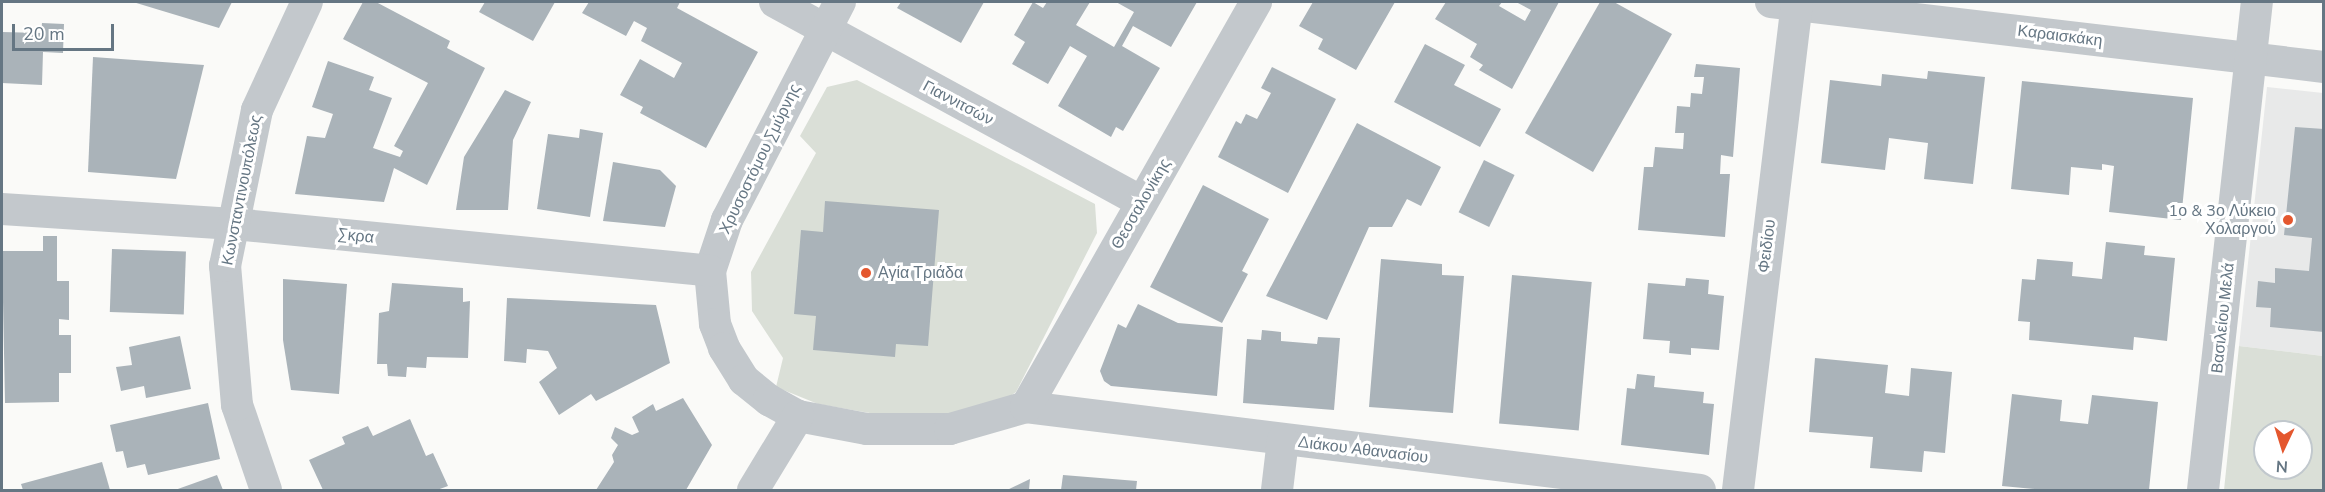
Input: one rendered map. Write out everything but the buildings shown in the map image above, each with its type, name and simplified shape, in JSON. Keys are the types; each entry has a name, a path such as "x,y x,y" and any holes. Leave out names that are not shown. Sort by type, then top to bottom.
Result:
{"street":[{"name":"Κωνσταντινουπόλεως","path":"266,490 237,405 225,266 257,110 307,2"},
{"name":"Γιαννιτσών","path":"775,2 1142,202"},
{"name":"Χρυσοστόμου Σμύρνης","path":"840,2 823,30 726,220 710,271 715,324 724,348 744,380 769,400 798,416 867,429 913,431 950,429 1026,407"},
{"name":"Θεσσαλονίκης","path":"1026,407 1256,2"},
{"name":"Βασιλείου Μελά","path":"2204,490 2257,2"},
{"name":"Καραισκάκη","path":"1788,3 2324,67"},
{"name":"Φειδίου","path":"1738,490 1788,3"},
{"name":"Σκρα","path":"2,209 234,224 710,271"},
{"name":"Διάκου Αθανασίου","path":"1026,407 1700,490"},
{"path":"753,490 798,416"},
{"path":"1277,490 1283,440"}],"shaded area":[{"path":"857,80 1095,204 1097,233 1016,392 998,405 947,415 887,416 818,404 776,387 783,358 752,311 751,272 816,153 800,136 827,87"},
{"name":"1ο & 3ο Λύκειο Χολαργού","path":"2267,87 2323,93 2323,356 2239,346"},
{"path":"2239,346 2323,356 2323,490 2224,490"}],"place":[{"name":"1ο & 3ο Λύκειο Χολαργού","path":"2288,220"},
{"name":"Αγία Τριάδα","path":"866,273"}]}
